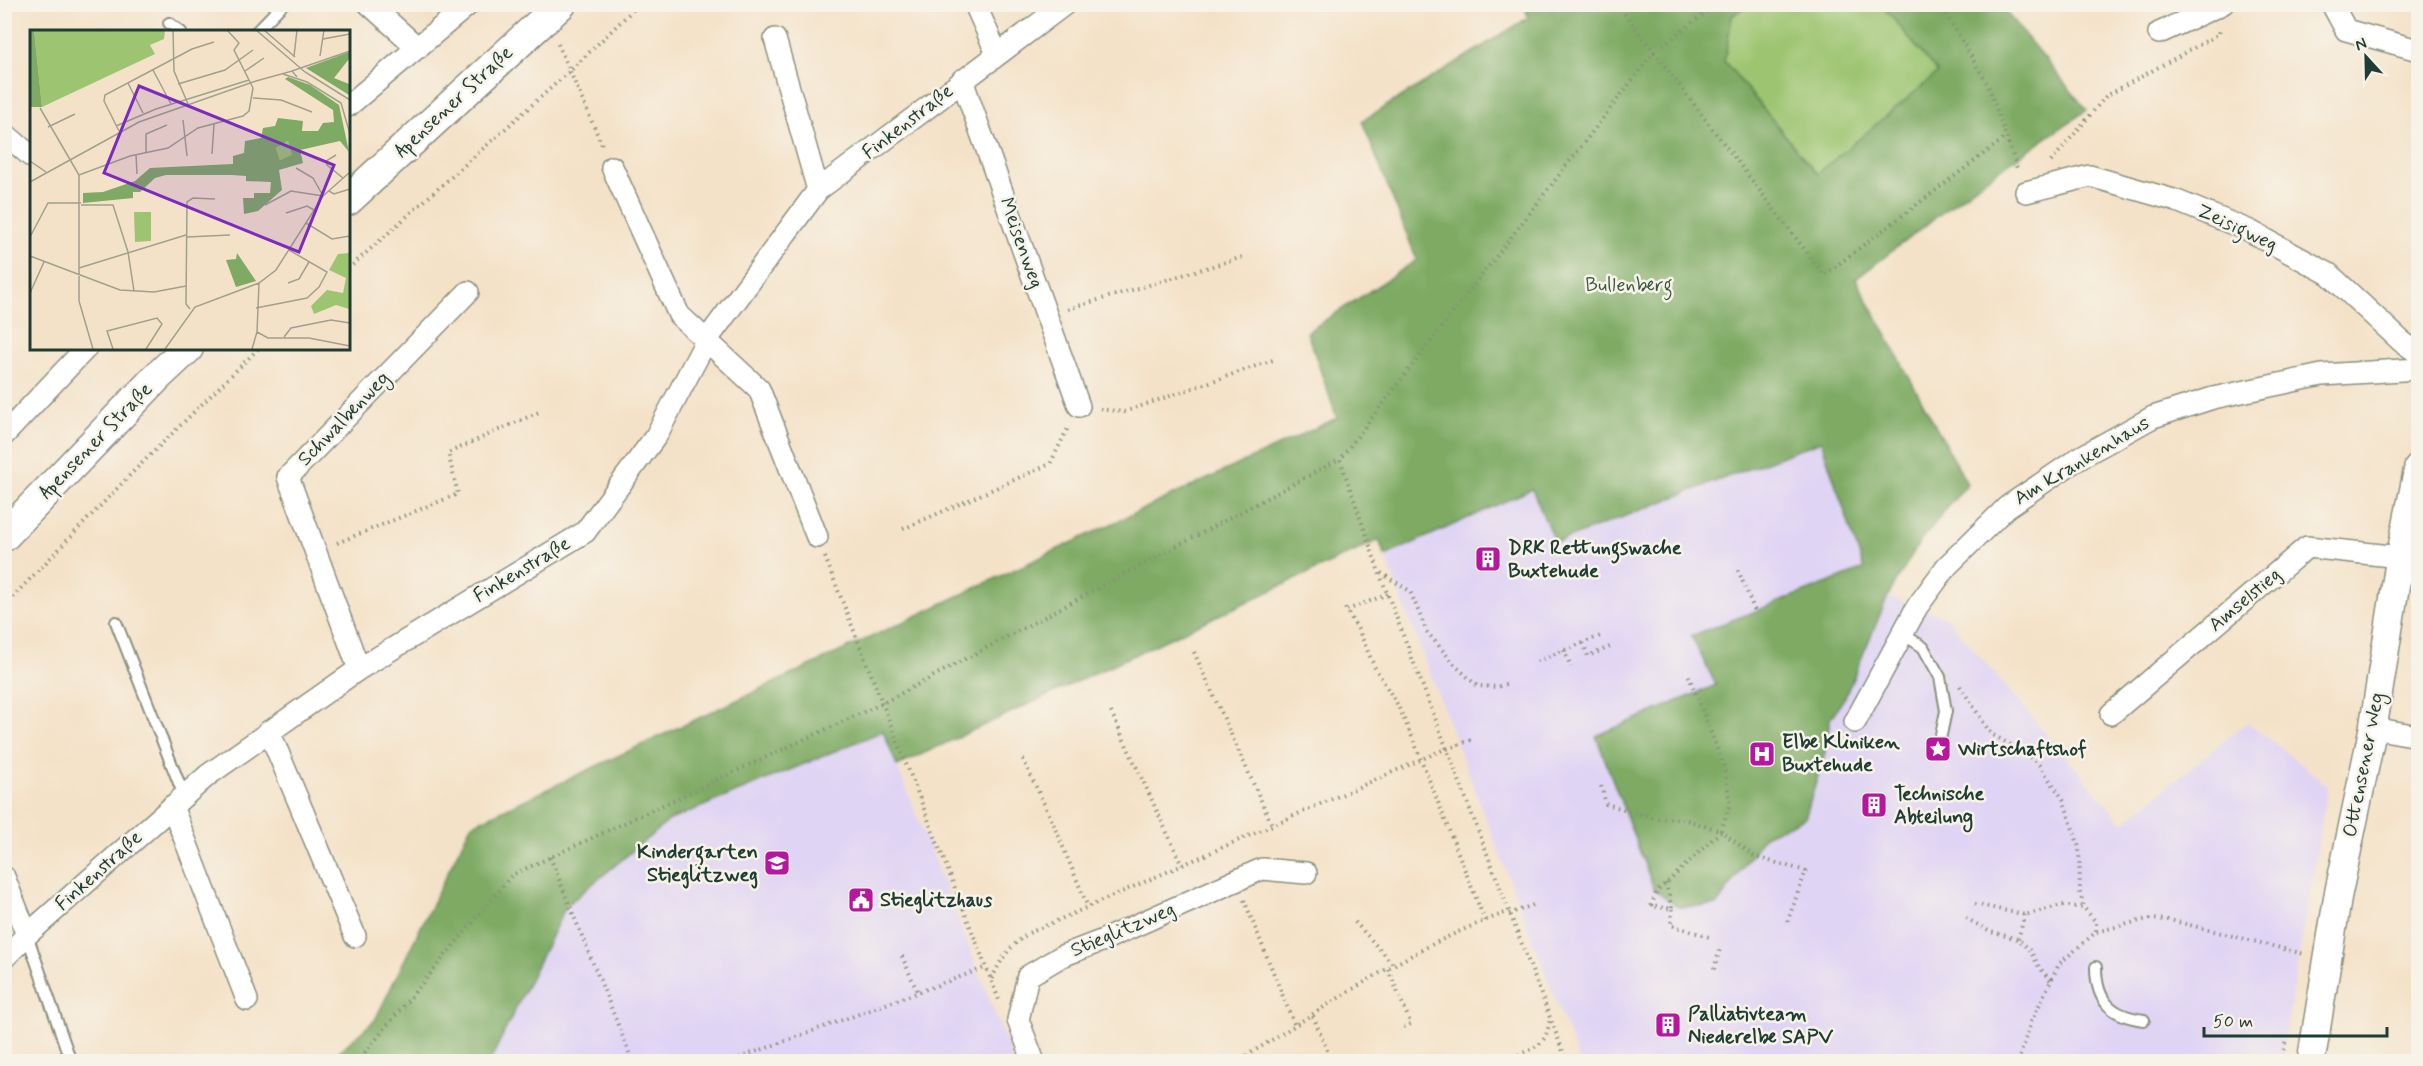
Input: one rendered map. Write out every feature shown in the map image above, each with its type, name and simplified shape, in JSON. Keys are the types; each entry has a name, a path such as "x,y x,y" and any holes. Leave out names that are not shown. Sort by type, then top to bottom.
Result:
{"main road":[{"name":"Apensener Straße","path":"350,198 553,12"},
{"name":"Apensener Straße","path":"4,537 157,377 186,350"}],"street":[{"path":"369,4 418,48"},
{"path":"350,104 469,4"},
{"path":"975,4 997,54"},
{"name":"Finkenstraße","path":"4,958 208,775 359,669 585,532 656,436 706,341 818,190 921,115 962,80 1065,4"},
{"path":"2332,4 2346,30 2418,50"},
{"path":"2159,33 2222,14"},
{"path":"775,39 818,190"},
{"name":"Meisenweg","path":"962,80 1079,406"},
{"path":"4,133 30,155"},
{"path":"612,167 679,315 759,389 817,537"},
{"name":"Zeisigweg","path":"2026,192 2090,176 2177,201 2239,226 2329,274 2401,341 2418,353"},
{"name":"Schwalbenweg","path":"359,669 288,477 468,292"},
{"path":"4,435 84,350"},
{"name":"Am Krankenhaus","path":"1855,722 1917,607 1947,566 2007,507 2079,458 2153,417 2213,398 2322,375 2418,369"},
{"name":"Ottensener Weg","path":"2311,1062 2338,895 2373,728 2400,557 2418,468"},
{"name":"Amselstieg","path":"2111,714 2307,547 2400,557"},
{"path":"2373,728 2418,736"},
{"path":"269,731 355,936"},
{"path":"178,801 248,1000"},
{"name":"Stieglitzweg","path":"1018,1020 1028,975 1062,956 1101,941 1262,869 1306,873"},
{"path":"4,877 27,935"},
{"path":"1018,1020 1034,1062"}],"lane":[{"path":"258,30 283,4"},
{"path":"169,23 178,30"},
{"path":"116,622 178,801"},
{"path":"1903,634 1923,647 1940,677 1946,711 1938,749"},
{"path":"27,935 70,1062"},
{"path":"2096,967 2098,990 2106,1004 2118,1013 2144,1020"}],"path":[{"path":"350,267 570,71 639,4"},
{"path":"1617,4 1824,275 2006,137"},
{"path":"357,1062 513,875 883,703 1340,459 1654,52 1717,4"},
{"path":"1940,4 1988,86 2026,192"},
{"path":"553,12 570,71 612,167"},
{"path":"2026,192 2106,96 2219,34 2222,14"},
{"path":"1047,316 1243,257"},
{"path":"4,606 132,472 258,350"},
{"path":"903,529 1050,464 1079,406 1124,412 1276,358"},
{"path":"316,551 458,494 448,453 539,412"},
{"path":"1340,459 1379,572 1538,994 1567,1062"},
{"path":"817,537 1000,1001 1018,1020"},
{"path":"1738,570 1756,614"},
{"path":"1379,572 1410,591 1427,632 1456,666 1477,686 1497,687 1509,682"},
{"path":"1388,594 1346,609 1359,631 1374,666 1397,704 1485,921"},
{"path":"1537,661 1603,635"},
{"path":"1583,643 1588,656 1610,647"},
{"path":"1564,651 1571,667"},
{"path":"1194,652 1272,825"},
{"path":"1672,909 1651,906 1657,891 1721,831 1730,803 1724,766 1688,674"},
{"path":"1954,677 1991,734 2022,751 2039,765 2063,799 2079,847 2080,892 2084,908 2096,922 2096,932"},
{"path":"1112,712 1182,865"},
{"path":"991,979 999,961 1012,944 1029,933 1421,759 1474,739"},
{"path":"1846,745 1870,748 1871,742"},
{"path":"1023,759 1088,907"},
{"path":"1600,786 1606,804 1654,818 1684,819 1721,831 1755,857 1806,872 1786,925"},
{"path":"550,857 633,1062"},
{"path":"1236,880 1295,1026"},
{"path":"1666,883 1672,909 1671,925 1709,937"},
{"path":"1236,1062 1394,965 1440,940 1485,921 1536,904"},
{"path":"1975,904 2025,915 2062,905 2084,908"},
{"path":"2018,939 2025,915"},
{"path":"1966,918 1990,933 2018,939 2030,950 2039,967 2051,981"},
{"path":"2018,1062 2031,1022 2059,964 2096,932 2147,919 2170,920 2305,954"},
{"path":"1355,922 1394,965"},
{"path":"1714,969 1720,949"},
{"path":"902,956 918,993"},
{"path":"728,1062 987,967"},
{"path":"1388,969 1411,1024 1404,1027"},
{"path":"1313,1016 1332,1062"},
{"path":"1503,1061 1537,1046 1547,1036 1550,1019"}],"shaded area":[{"name":"Elbe Kliniken Buxtehude","path":"1822,441 1888,596 1947,618 2123,823 2247,722 2328,785 2281,1061 1579,1061 1385,556 1532,489 1556,542"},
{"name":"Kindergarten Stieglitzweg","path":"883,730 1011,1054 1017,1061 490,1062 566,906 670,820"}],"green space":[{"name":"Bullenberg","path":"1525,5 1747,5 1732,16 1724,61 1817,174 1938,73 1882,5 2000,5 2087,110 1980,183 1856,279 1967,484 1920,541 1888,596 1845,697 1830,719 1825,753 1805,818 1764,836 1717,905 1678,907 1654,889 1596,736 1716,685 1691,636 1864,569 1821,441 1555,543 1532,489 1385,556 1379,540 897,766 883,731 670,820 566,906 490,1061 328,1061 375,1020 471,825 1337,418 1307,332 1417,260 1362,121 1528,18"},
{"path":"1747,5 1882,5 1938,73 1817,174 1724,61 1732,16"}],"place":[{"name":"DRK Rettungswache Buxtehude","path":"1488,559"},
{"name":"Wirtschaftshof","path":"1938,749"},
{"name":"Elbe Kliniken Buxtehude","path":"1762,754"},
{"name":"Technische Abteilung","path":"1874,805"},
{"name":"Kindergarten Stieglitzweg","path":"777,863"},
{"name":"Stieglitzhaus","path":"861,900"},
{"name":"Palliativteam Niederelbe SAPV","path":"1668,1025"}]}
